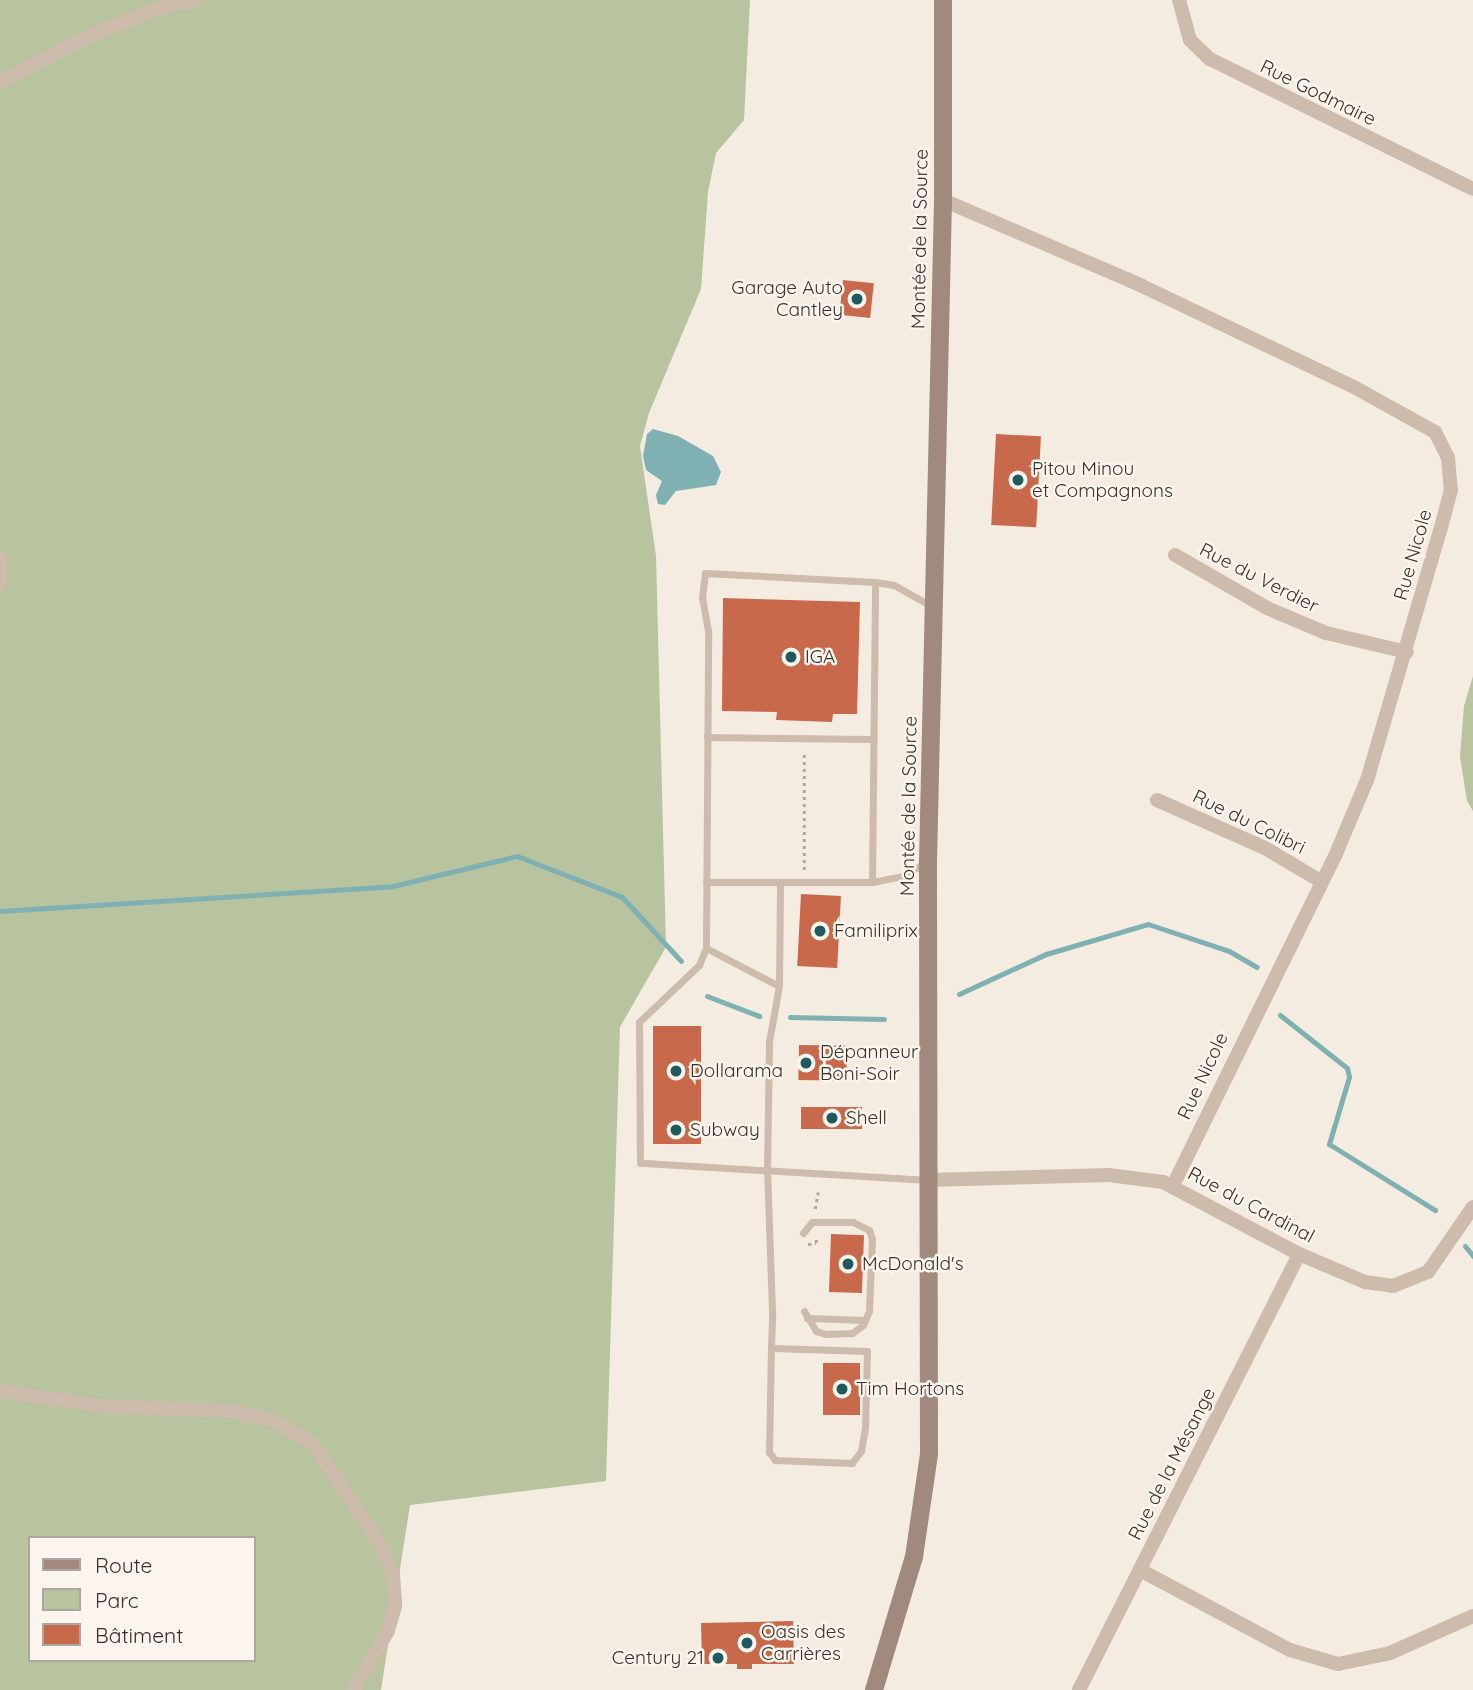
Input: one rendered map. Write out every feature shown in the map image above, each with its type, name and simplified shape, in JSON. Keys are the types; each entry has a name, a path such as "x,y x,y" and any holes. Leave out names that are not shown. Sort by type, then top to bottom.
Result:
{"main road":[{"name":"Montée de la Source","path":"874,1690 911,1570 928,1467 928,862 943,200 943,0"}],"street":[{"path":"0,82 83,39 155,9 196,0"},
{"name":"Rue Godmaire","path":"1179,0 1190,40 1210,59 1473,189"},
{"name":"Rue Nicole","path":"943,200 1140,285 1354,387 1435,432 1448,458 1451,490 1407,652 1367,780 1322,882 1173,1185"},
{"name":"Rue du Verdier","path":"1175,555 1216,581 1316,629 1407,652"},
{"path":"0,559 0,584"},
{"name":"Rue du Colibri","path":"1157,800 1265,848 1322,882"},
{"name":"Rue du Cardinal","path":"929,1180 1136,1176 1173,1185 1299,1254 1365,1282 1393,1286 1428,1272 1473,1207"},
{"name":"Rue de la Mésange","path":"1079,1690 1299,1254"},
{"path":"0,1391 99,1406 232,1412 274,1421 312,1443 382,1547 393,1574 395,1605 388,1631 353,1690"},
{"path":"1140,1570 1290,1650 1338,1664 1390,1653 1473,1616"}],"lane":[{"path":"929,1180 640,1163 639,1022 699,965 706,948 708,631 702,598 705,573 875,582 894,585 933,607"},
{"path":"872,881 875,582"},
{"path":"707,737 873,739"},
{"path":"706,882 804,884 872,881 903,876 928,862"},
{"path":"771,1348 867,1351 861,1451 852,1463 775,1460 769,1452 771,1348 766,1171 769,1042 779,986 780,883"},
{"path":"706,948 779,986"},
{"path":"803,1233 812,1222 853,1222 869,1230 866,1320 852,1334 837,1335 816,1331 805,1314 866,1320"}],"path":[{"path":"804,751 804,884"},
{"path":"704,1127 730,1128"},
{"path":"815,1200 818,1192"}],"green space":[{"path":"0,0 750,0 744,120 716,153 708,192 701,289 649,413 640,446 656,556 666,947 620,1027 606,1481 410,1505 381,1690 0,1690"},
{"path":"1473,676 1473,811 1467,801 1460,757 1464,706"}],"water":[{"path":"653,429 678,436 713,456 721,472 716,485 676,491 665,505 658,504 656,495 662,481 646,470 643,456 647,434"}],"building":[{"name":"Garage Auto Cantley","path":"843,280 874,283 870,318 839,315"},
{"name":"Pitou Minou et Compagnons","path":"996,434 1041,436 1036,527 991,525"},
{"name":"IGA","path":"723,598 860,602 857,714 833,714 832,722 776,720 777,712 722,711"},
{"name":"Familiprix","path":"801,894 841,896 837,968 797,966"},
{"name":"Dollarama","path":"653,1026 701,1026 701,1144 653,1144"},
{"path":"799,1045 847,1046 846,1081 798,1080"},
{"name":"Shell","path":"801,1107 862,1107 862,1129 801,1129"},
{"name":"McDonald's","path":"831,1234 864,1235 862,1293 829,1292"},
{"name":"Tim Hortons","path":"823,1363 860,1363 860,1415 823,1415"},
{"name":"Oasis des Carrières","path":"793,1621 794,1664 752,1664 752,1669 737,1669 737,1664 702,1664 701,1623"}],"waterway":[{"path":"0,911 393,886 517,856 622,897 681,961"},
{"path":"959,994 1046,954 1148,924 1229,951 1257,967"},
{"path":"707,996 759,1016"},
{"path":"1280,1015 1347,1068 1349,1077 1329,1144 1435,1210"},
{"path":"790,1017 884,1019"},
{"path":"1465,1246 1473,1256"}],"place":[{"name":"Garage Auto Cantley","path":"857,299"},
{"name":"Pitou Minou et Compagnons","path":"1018,480"},
{"name":"IGA","path":"791,657"},
{"name":"Familiprix","path":"820,931"},
{"name":"Dépanneur Boni-Soir","path":"806,1063"},
{"name":"Dollarama","path":"676,1071"},
{"name":"Shell","path":"832,1118"},
{"name":"Subway","path":"676,1130"},
{"name":"McDonald's","path":"848,1264"},
{"name":"Tim Hortons","path":"842,1389"},
{"name":"Oasis des Carrières","path":"747,1643"},
{"name":"Century 21","path":"718,1658"}]}
